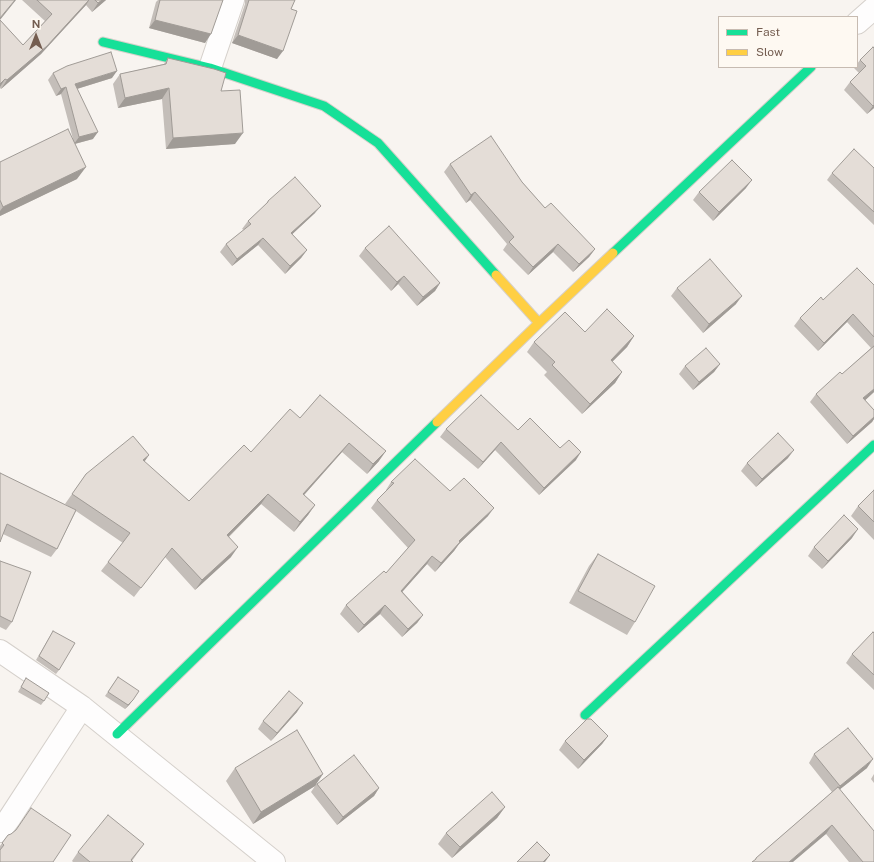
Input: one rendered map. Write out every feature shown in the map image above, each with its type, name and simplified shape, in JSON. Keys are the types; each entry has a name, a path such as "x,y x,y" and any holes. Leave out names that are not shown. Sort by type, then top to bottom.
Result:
{"street":[{"path":"210,68 233,0"},
{"path":"858,23 874,8"},
{"path":"103,42 210,68 324,106 378,143 539,323"},
{"path":"117,734 539,323 810,68"},
{"path":"585,715 874,445"},
{"path":"0,651 82,707 274,862"},
{"path":"0,831 82,707"}],"building":[{"path":"0,0 15,0 0,18"},
{"path":"37,0 89,0 47,46 7,80 5,79 0,84 0,20 23,45 52,14"},
{"path":"95,0 102,0 98,3"},
{"path":"160,0 223,0 211,34 155,20"},
{"path":"249,0 295,0 291,9 297,11 283,51 238,35"},
{"path":"873,47 873,106 850,82 866,66 860,60"},
{"path":"111,52 117,71 75,84 98,132 79,137 66,87 61,89 53,73 67,66"},
{"path":"168,58 226,73 221,91 240,90 243,133 173,138 169,88 125,98 120,74 166,64"},
{"path":"68,129 86,167 3,207 0,200 0,162"},
{"path":"491,136 522,182 545,208 551,203 595,249 579,264 558,244 533,267 509,242 514,237 475,192 471,195 450,164"},
{"path":"854,149 874,168 874,212 832,173"},
{"path":"732,160 752,180 719,212 699,192"},
{"path":"295,177 321,206 291,233 307,250 290,266 263,238 237,259 226,244 251,224 248,221"},
{"path":"389,226 440,283 423,297 404,276 397,282 365,248"},
{"path":"710,259 742,296 709,324 677,288"},
{"path":"857,268 874,285 874,337 853,314 824,343 800,318 821,297 823,300"},
{"path":"607,309 634,336 611,360 622,372 590,404 552,365 555,362 534,342 565,312 585,332"},
{"path":"874,346 874,389 863,398 874,410 874,417 853,436 816,394 840,372 842,374"},
{"path":"706,348 720,364 699,382 685,366"},
{"path":"320,395 386,451 373,464 349,443 303,494 315,505 300,522 268,494 227,535 238,547 202,580 172,548 141,588 108,562 130,533 72,494 86,474 133,436 149,455 143,460 189,501 244,445 251,452 290,409 300,418"},
{"path":"481,395 518,430 530,418 560,448 569,440 581,452 544,488 501,442 483,462 446,429"},
{"path":"778,433 794,450 762,479 747,463"},
{"path":"415,459 450,491 464,478 494,508 459,541 460,542 441,563 432,556 401,591 423,615 408,629 385,605 364,625 346,605 384,571 386,573 415,540 377,500 394,483 391,482"},
{"path":"0,473 76,510 57,549 7,524 0,542"},
{"path":"874,490 874,522 858,506"},
{"path":"844,515 858,529 828,561 814,547"},
{"path":"598,554 655,586 635,622 578,591"},
{"path":"0,561 31,572 12,622 0,616"},
{"path":"53,631 75,643 59,670 39,656"},
{"path":"873,632 874,633 874,675 852,654"},
{"path":"118,677 139,691 128,705 108,692"},
{"path":"26,678 49,693 44,701 21,687"},
{"path":"289,691 303,703 277,733 263,721"},
{"path":"587,719 591,719 608,736 584,760 565,741"},
{"path":"848,728 873,759 840,786 814,754"},
{"path":"297,730 323,774 261,812 235,768"},
{"path":"354,755 379,788 343,817 317,784"},
{"path":"838,787 874,831 874,862 863,862 832,825 789,862 752,862 756,858"},
{"path":"492,792 505,807 460,847 446,833"},
{"path":"31,808 71,835 53,862 0,862 0,850 4,845 2,843 8,835 16,830"},
{"path":"108,815 144,844 131,860 133,862 90,862 78,852"},
{"path":"537,842 550,855 543,862 517,862"}],"traffic: fast":[{"path":"103,42 210,68 324,106 378,143 496,275"},
{"path":"613,253 810,68"},
{"path":"117,734 437,422"},
{"path":"585,715 874,445"}],"traffic: slow":[{"path":"437,422 613,253"},
{"path":"496,275 539,323"}]}
